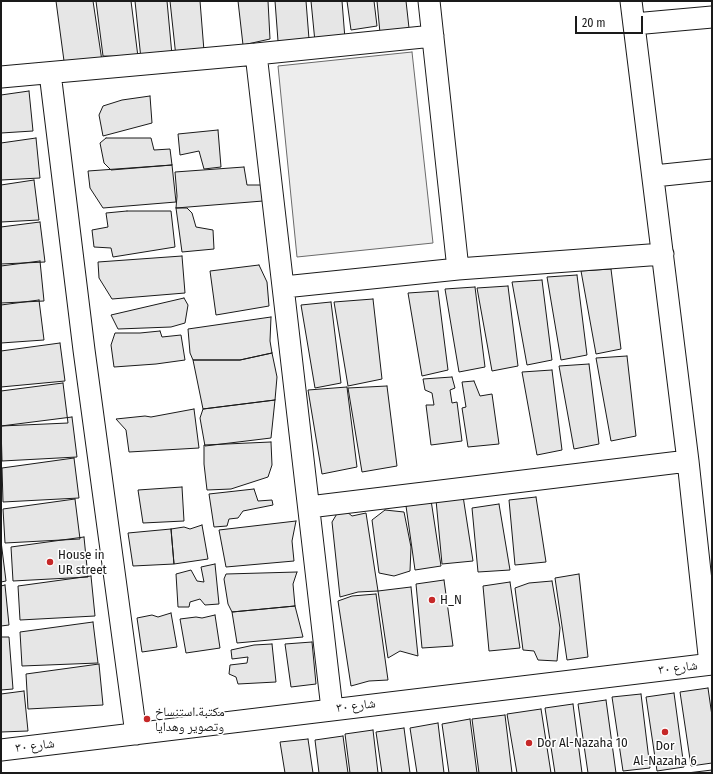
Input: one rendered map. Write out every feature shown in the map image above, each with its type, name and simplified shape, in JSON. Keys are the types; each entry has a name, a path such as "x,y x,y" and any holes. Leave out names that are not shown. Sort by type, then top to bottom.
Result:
{"street":[{"path":"429,1 458,269"},
{"path":"632,1 711,664"},
{"path":"634,24 712,17"},
{"path":"1,77 433,36"},
{"path":"256,54 332,709"},
{"path":"50,73 84,350 136,734"},
{"path":"654,176 712,170"},
{"path":"284,287 458,269 663,254"},
{"path":"309,506 688,461"},
{"name":"شارع ٣٠","path":"1,750 711,664"}],"shaded area":[{"path":"412,52 433,243 297,257 278,66"}],"building":[{"path":"56,1 93,1 102,61 64,61"},
{"path":"96,1 131,1 138,57 103,56"},
{"path":"135,1 167,1 172,55 141,59"},
{"path":"170,1 200,1 204,51 176,57"},
{"path":"238,1 268,1 270,39 243,45"},
{"path":"275,1 306,1 309,39 278,41"},
{"path":"311,1 342,1 345,39 315,42"},
{"path":"347,1 374,1 377,26 351,30"},
{"path":"377,1 406,1 409,28 380,33"},
{"path":"29,91 33,131 1,133 1,95"},
{"path":"150,96 152,123 103,136 99,115 103,106 122,100"},
{"path":"218,130 221,167 204,169 199,151 180,155 178,134"},
{"path":"36,138 40,178 1,180 1,143"},
{"path":"106,138 151,138 154,150 170,149 172,165 111,170 104,163 100,143"},
{"path":"172,165 176,202 103,208 90,188 88,171"},
{"path":"244,167 247,185 261,185 263,201 176,208 177,196 175,172"},
{"path":"34,180 39,220 1,222 1,185"},
{"path":"176,208 187,208 192,213 196,227 213,230 214,249 182,252"},
{"path":"127,211 171,211 175,247 113,257 111,248 94,247 92,230 108,227 106,213"},
{"path":"40,222 45,262 1,264 1,227"},
{"path":"182,256 185,293 112,299 99,278 98,262"},
{"path":"40,261 44,301 1,303 1,266"},
{"path":"259,265 267,282 269,306 216,315 210,271"},
{"path":"611,269 621,349 596,354 581,271"},
{"path":"577,275 587,355 561,360 547,277"},
{"path":"542,280 552,360 527,365 512,282"},
{"path":"508,286 518,366 492,371 477,288"},
{"path":"475,287 485,367 459,372 445,289"},
{"path":"438,291 448,370 422,376 408,293"},
{"path":"184,298 188,305 185,323 171,327 118,329 111,315"},
{"path":"373,299 382,379 348,386 334,302"},
{"path":"39,300 44,340 1,343 1,305"},
{"path":"331,302 341,383 315,388 301,305"},
{"path":"271,317 270,341 272,353 240,360 193,360 190,353 188,329"},
{"path":"160,331 162,337 181,335 185,360 114,367 111,345 115,333"},
{"path":"60,343 65,381 1,387 1,351"},
{"path":"272,353 277,377 275,400 203,409 193,360 240,360"},
{"path":"627,356 636,436 611,441 596,358"},
{"path":"589,364 599,444 574,449 559,366"},
{"path":"552,370 562,450 537,455 522,372"},
{"path":"452,377 455,388 450,390 452,403 457,402 462,441 431,445 426,405 434,405 432,393 425,390 423,379"},
{"path":"474,381 480,396 492,394 499,444 468,447 462,408 466,407 462,382"},
{"path":"63,383 68,423 1,426 1,391"},
{"path":"387,386 397,466 362,472 348,388"},
{"path":"347,387 357,467 322,474 308,390"},
{"path":"275,400 271,438 205,446 200,418 203,409"},
{"path":"194,409 199,448 129,452 126,430 116,419 145,416 151,417"},
{"path":"72,417 77,457 2,461 1,426"},
{"path":"271,442 272,465 268,477 231,489 207,490 204,464 204,445"},
{"path":"74,458 79,498 3,502 2,468"},
{"path":"182,487 184,521 143,523 138,490"},
{"path":"254,489 258,501 272,500 273,505 243,511 238,518 229,519 227,526 214,527 209,494"},
{"name":"H_N","path":"463,496 473,561 442,564 436,500"},
{"path":"536,497 546,562 515,565 509,500"},
{"name":"House in UR street","path":"75,499 80,539 5,543 3,509"},
{"name":"H_N","path":"431,500 441,566 415,570 406,506"},
{"name":"H_N","path":"499,504 510,570 478,572 472,508"},
{"path":"341,507 352,516 366,513 378,591 358,592 340,597 332,522"},
{"path":"385,510 404,512 411,547 410,571 394,576 379,573 372,520"},
{"path":"296,521 292,541 294,561 226,567 219,530"},
{"path":"202,525 208,559 174,564 171,529 184,527 190,529"},
{"path":"171,529 174,564 133,566 128,533"},
{"name":"House in UR street","path":"84,537 88,577 13,581 11,547"},
{"path":"1,541 6,581 1,582"},
{"path":"215,564 219,604 205,605 200,599 190,602 189,607 178,607 176,574 191,570 197,581 204,582 201,567"},
{"path":"297,572 293,584 295,606 232,612 228,604 224,579 226,574"},
{"path":"579,574 588,657 567,660 555,578"},
{"name":"House in UR street","path":"91,576 95,616 20,620 18,586"},
{"name":"H_N","path":"444,580 453,646 422,648 416,584"},
{"path":"552,581 560,628 557,661 538,660 534,651 523,650 515,588 529,583"},
{"name":"H_N","path":"510,582 520,648 489,651 483,586"},
{"path":"5,585 9,625 1,626 1,586"},
{"path":"411,587 418,656 400,651 388,658 378,591"},
{"path":"376,594 388,680 369,681 351,686 338,601 352,596"},
{"path":"295,606 303,637 237,643 232,612"},
{"path":"171,613 177,647 142,652 137,618 152,615 158,617"},
{"path":"215,615 220,648 186,653 180,619 196,617 202,618"},
{"path":"93,622 98,663 22,666 20,632"},
{"path":"1,637 9,637 13,689 1,690"},
{"path":"312,642 316,684 291,687 285,644"},
{"path":"272,644 276,682 238,684 236,677 229,674 230,665 247,663 248,657 232,659 231,650 254,645"},
{"path":"99,664 103,705 28,709 26,674"},
{"path":"708,688 712,716 712,763 691,766 680,692"},
{"path":"24,691 28,731 1,732 1,694"},
{"name":"Dor Al-Nazaha 6","path":"674,693 684,767 657,771 646,697"},
{"path":"641,694 650,768 623,771 612,697"},
{"path":"606,700 616,773 588,773 578,704"},
{"path":"573,704 582,773 555,773 545,708"},
{"name":"Dor Al-Nazaha 10","path":"541,709 551,773 517,773 507,714"},
{"path":"505,715 512,773 479,773 472,719"},
{"path":"470,719 477,773 449,773 442,724"},
{"path":"438,723 444,773 417,773 410,728"},
{"path":"404,728 410,773 382,773 376,732"},
{"path":"373,730 378,773 350,773 345,734"},
{"path":"343,736 348,773 319,773 315,740"},
{"path":"308,739 313,773 285,773 280,742"},
{"path":"712,770 712,773 687,773"}],"place":[{"name":"House in UR street","path":"50,562"},
{"name":"H_N","path":"432,600"},
{"name":"مكتبة استنساخ وتصوير وهدايا","path":"147,719"},
{"name":"Dor Al-Nazaha 6","path":"665,732"},
{"name":"Dor Al-Nazaha 10","path":"529,743"}]}
